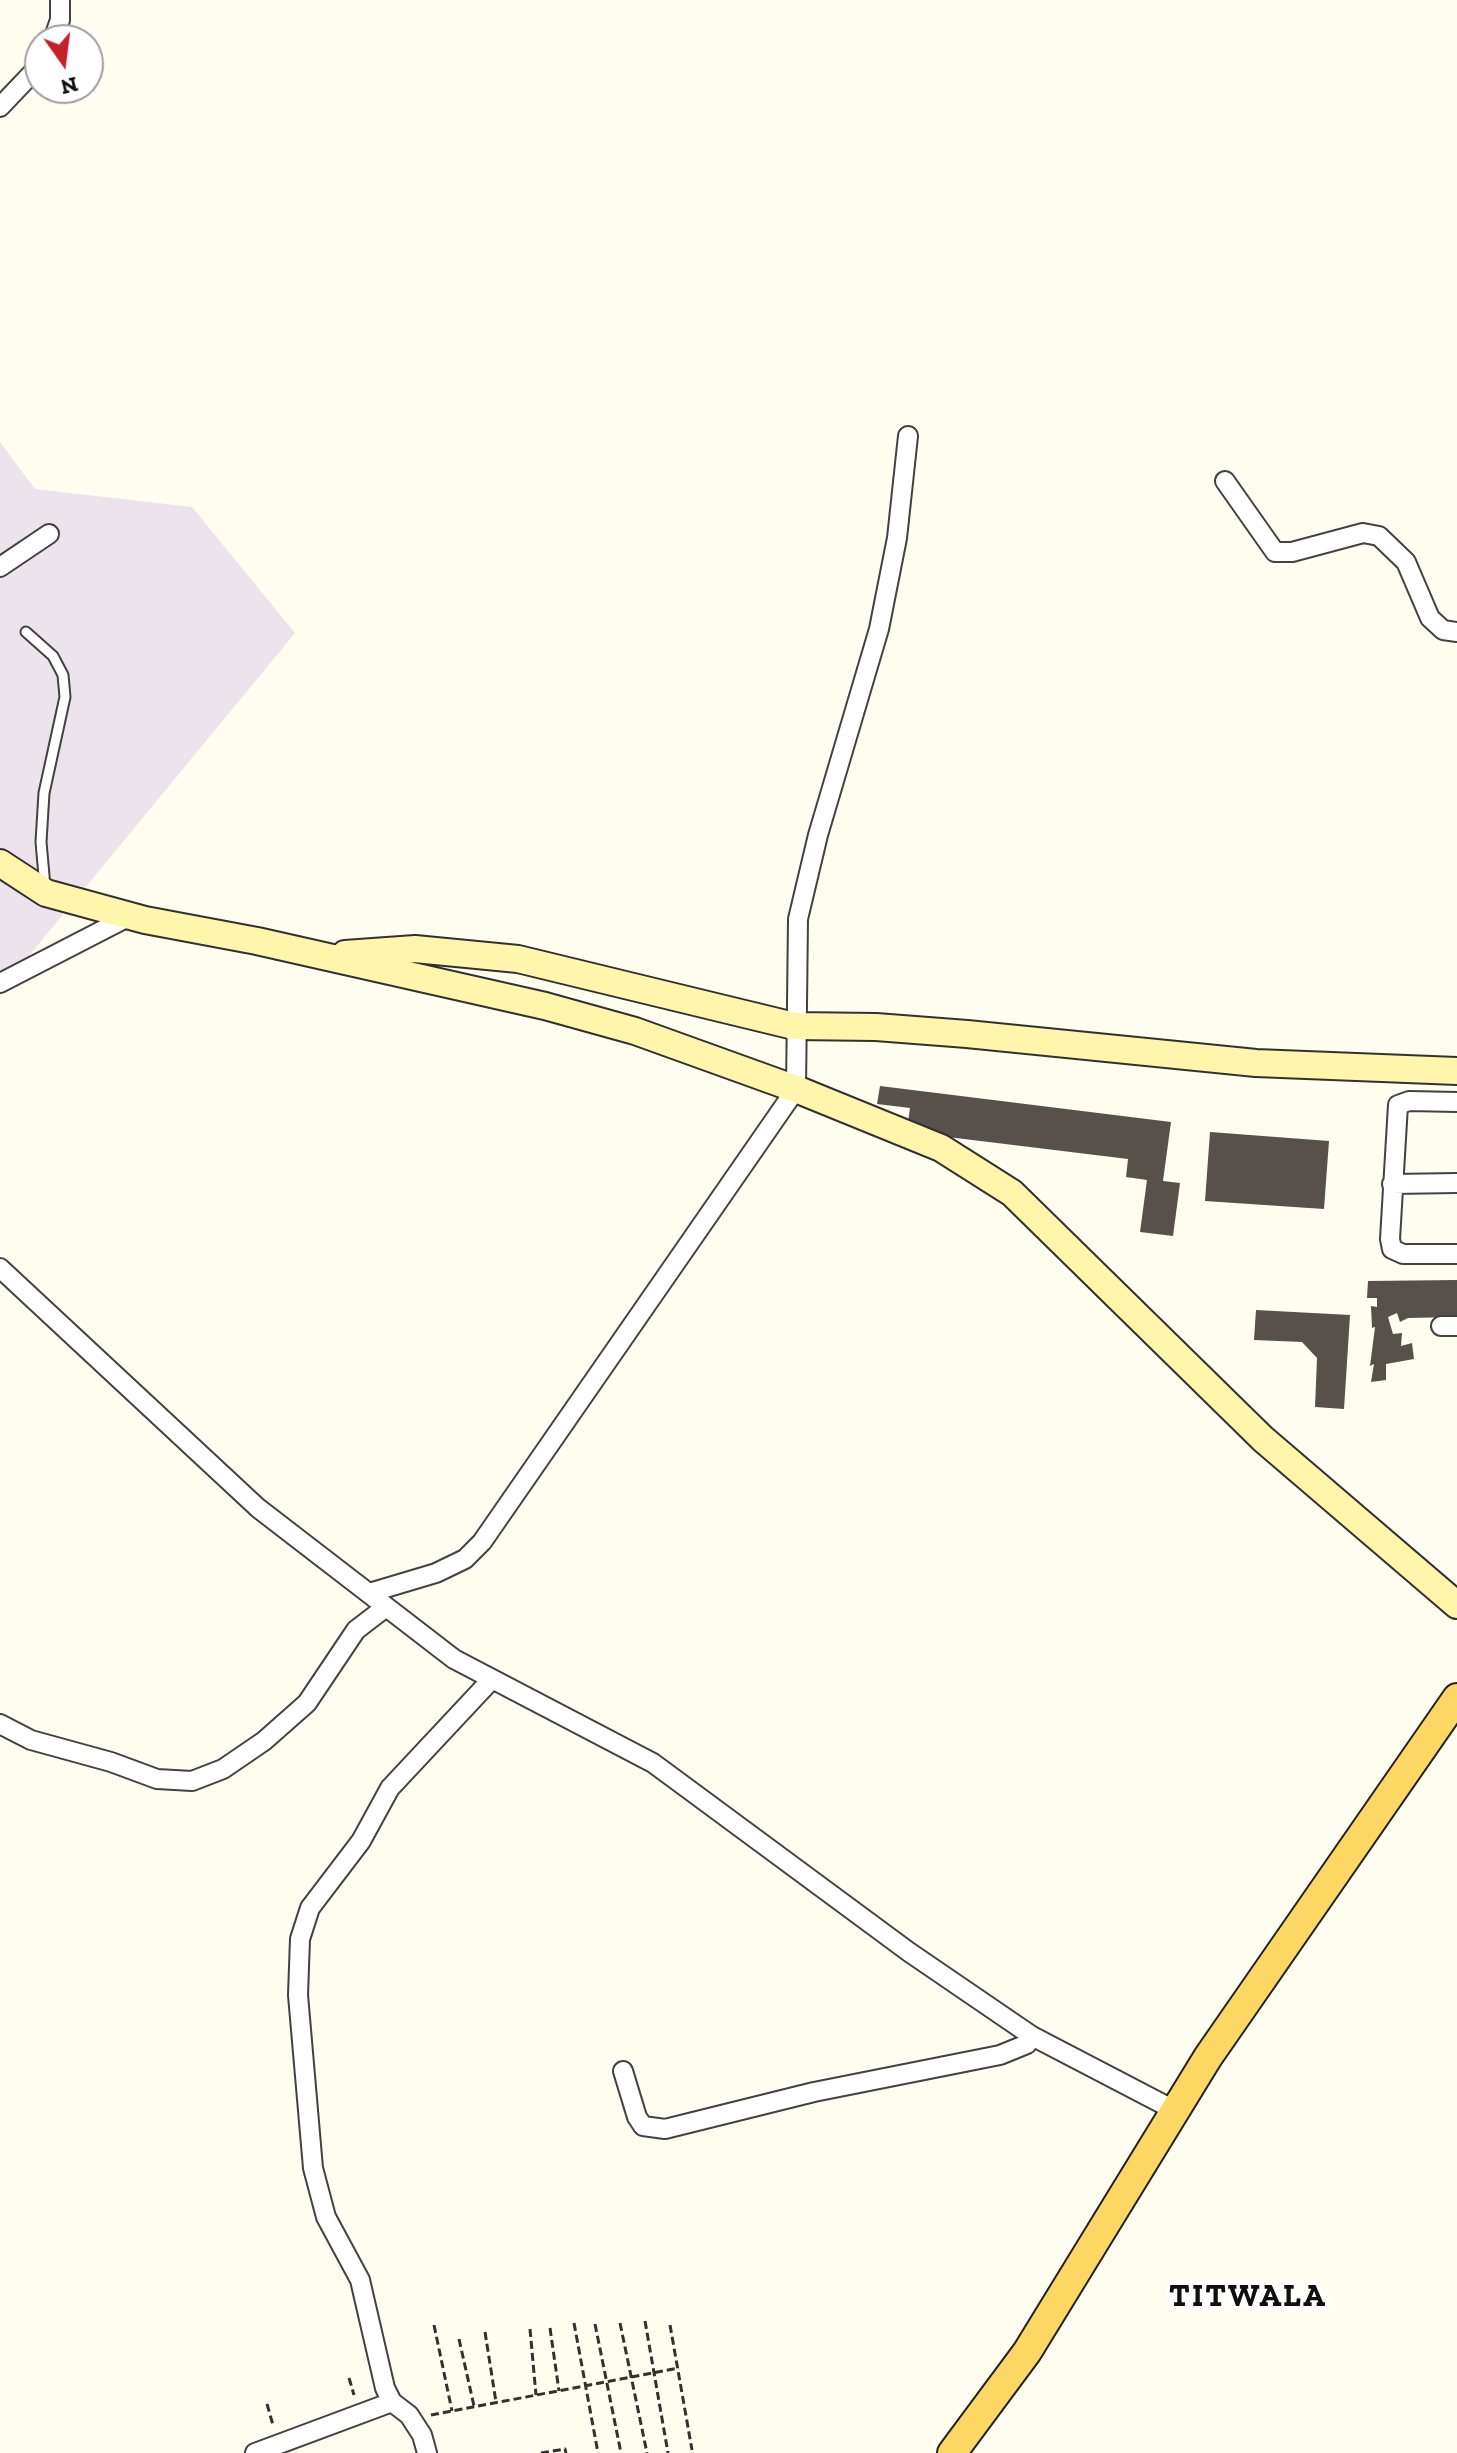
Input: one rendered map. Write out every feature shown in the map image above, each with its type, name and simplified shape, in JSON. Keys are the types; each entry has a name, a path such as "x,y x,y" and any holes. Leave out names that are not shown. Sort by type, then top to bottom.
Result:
{"main road":[{"path":"952,2453 1027,2352 1217,2044 1457,1698"}],"street":[{"path":"59,24 60,0"},
{"path":"0,107 24,82"},
{"path":"369,1593 436,1573 465,1559 482,1542 796,1089 794,1026 798,919 818,835 879,629 897,538 908,436"},
{"path":"1225,481 1275,552 1292,552 1363,533 1379,536 1406,562 1430,618 1443,630 1457,632"},
{"path":"0,567 49,534"},
{"path":"1,865 46,893 130,916 545,1006 635,1031 796,1089 941,1148 1012,1193 1263,1439 1457,1605"},
{"path":"0,983 130,916"},
{"path":"317,956 415,949 518,959 794,1026 876,1027 1256,1063 1457,1071"},
{"path":"1457,1102 1409,1101 1398,1105 1392,1184 1392,1249 1403,1254 1457,1254"},
{"path":"1392,1184 1457,1183"},
{"path":"0,1268 258,1508 454,1659 653,1763 909,1952 1032,2036 1176,2111"},
{"path":"0,1724 31,1740 111,1762 157,1779 192,1781 233,1762 307,1703 356,1630 386,1607"},
{"path":"427,2453 422,2435 411,2418 392,2402 378,2363 360,2280 326,2217 313,2168 299,2010 300,1939 310,1908 361,1841 390,1788 492,1679"},
{"path":"623,2071 637,2117 643,2126 665,2129 814,2092 1000,2055 1027,2044 1032,2036"},
{"path":"255,2453 392,2402"}],"lane":[{"path":"26,632 53,656 63,675 65,697 44,793 41,842 46,893"}],"path":[{"path":"645,2321 668,2453"},
{"path":"574,2323 598,2453"},
{"path":"620,2323 647,2453"},
{"path":"595,2324 621,2453"},
{"path":"434,2325 452,2411"},
{"path":"670,2325 692,2450"},
{"path":"550,2328 559,2391"},
{"path":"530,2329 536,2395"},
{"path":"485,2332 496,2402"},
{"path":"459,2339 474,2406"},
{"path":"411,2418 679,2368"},
{"path":"267,2404 279,2444"},
{"path":"541,2453 565,2449 566,2453"}],"shaded area":[{"path":"0,442 35,489 192,507 295,633 0,991"}],"building":[{"path":"880,1086 1171,1122 1163,1181 1180,1183 1173,1236 1140,1232 1147,1180 1126,1177 1128,1159 915,1133 917,1123 908,1122 910,1108 877,1104"},
{"path":"1210,1132 1329,1141 1324,1209 1205,1201"},
{"path":"1457,1280 1457,1317 1408,1318 1400,1322 1397,1313 1388,1317 1393,1334 1402,1333 1401,1346 1412,1343 1414,1359 1386,1364 1386,1380 1371,1382 1375,1327 1372,1328 1371,1306 1377,1307 1377,1298 1367,1298 1368,1281"},
{"path":"1256,1310 1350,1315 1344,1409 1315,1407 1317,1358 1302,1342 1254,1340"}],"district":[{"name":"TITWALA","path":"1248,2297"}]}
